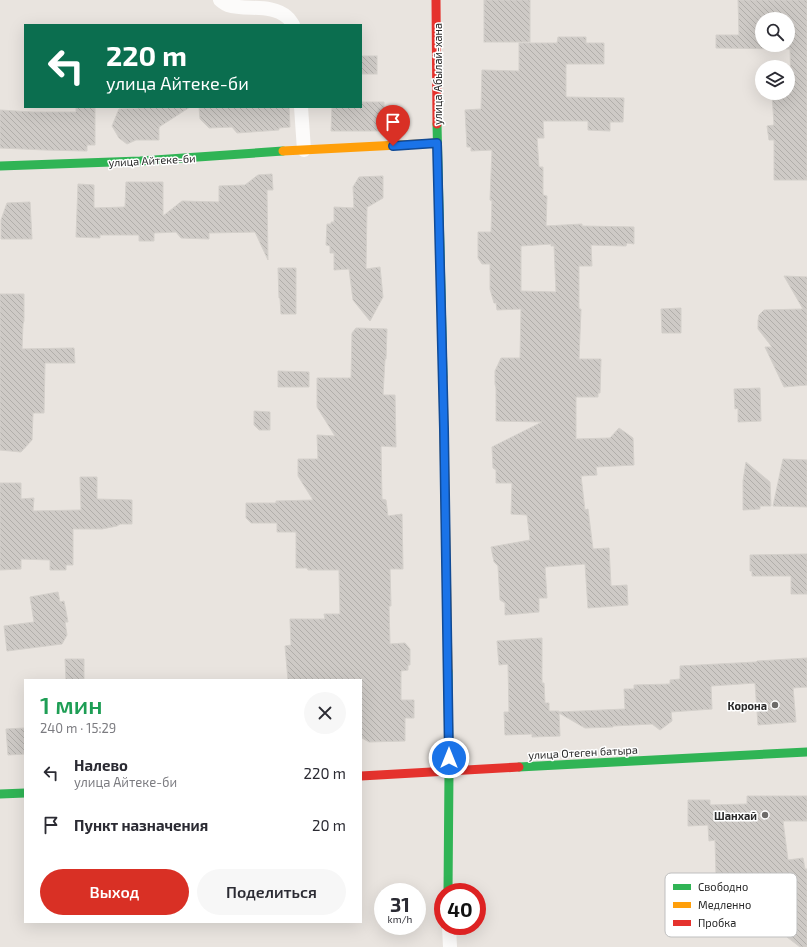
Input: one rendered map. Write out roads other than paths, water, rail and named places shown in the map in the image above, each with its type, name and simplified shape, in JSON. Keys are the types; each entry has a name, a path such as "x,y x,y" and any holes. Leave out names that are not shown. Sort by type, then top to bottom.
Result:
{"street":[{"path":"220,0 226,5 253,7 276,11 288,18 291,24"},
{"name":"улица Абылай-хана","path":"436,0 437,143 444,429 449,772 448,883"},
{"path":"301,108 304,150"},
{"name":"улица Айтеке-би","path":"0,166 140,161 437,143"},
{"name":"улица Отеген батыра","path":"362,776 807,752"},
{"path":"0,794 24,793"},
{"path":"449,935 450,947"}],"place":[{"name":"Корона","path":"775,705"},
{"name":"Шанхай","path":"765,815"}]}
